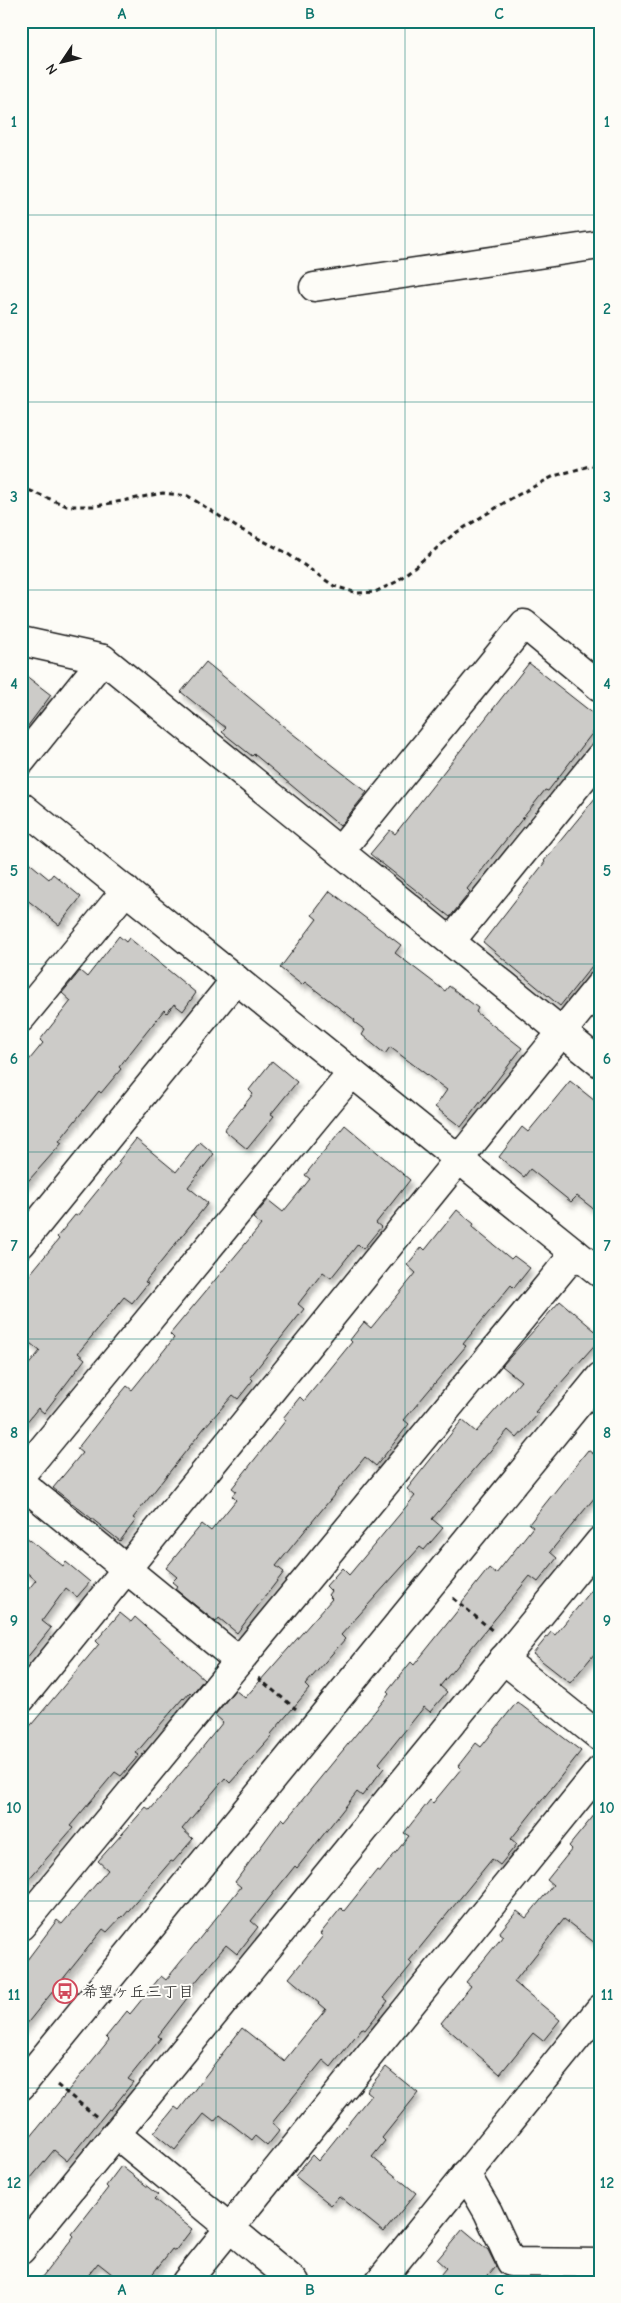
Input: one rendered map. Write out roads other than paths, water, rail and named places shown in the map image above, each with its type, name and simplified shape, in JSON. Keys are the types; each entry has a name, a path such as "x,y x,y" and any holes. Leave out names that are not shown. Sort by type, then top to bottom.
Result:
{"street":[{"path":"314,287 600,245"},
{"path":"340,851 524,624 600,687"},
{"path":"21,641 103,658 600,1063"},
{"path":"21,760 103,658"},
{"path":"450,941 600,757"},
{"path":"21,806 600,1273"},
{"path":"21,1018 126,890"},
{"path":"21,1244 236,979"},
{"path":"21,1699 600,985"},
{"path":"21,1475 352,1073"},
{"path":"21,1926 574,1252"},
{"path":"29,2077 600,1377"},
{"path":"21,1483 239,1662"},
{"path":"21,2250 600,1541"},
{"path":"508,1653 600,1737"},
{"path":"186,2282 600,1770"},
{"path":"379,2282 600,2009"},
{"path":"116,2134 295,2282"},
{"path":"466,2174 488,2212 511,2262 600,2263"}],"place":[{"name":"希望ヶ丘三丁目","path":"65,1991"}]}
